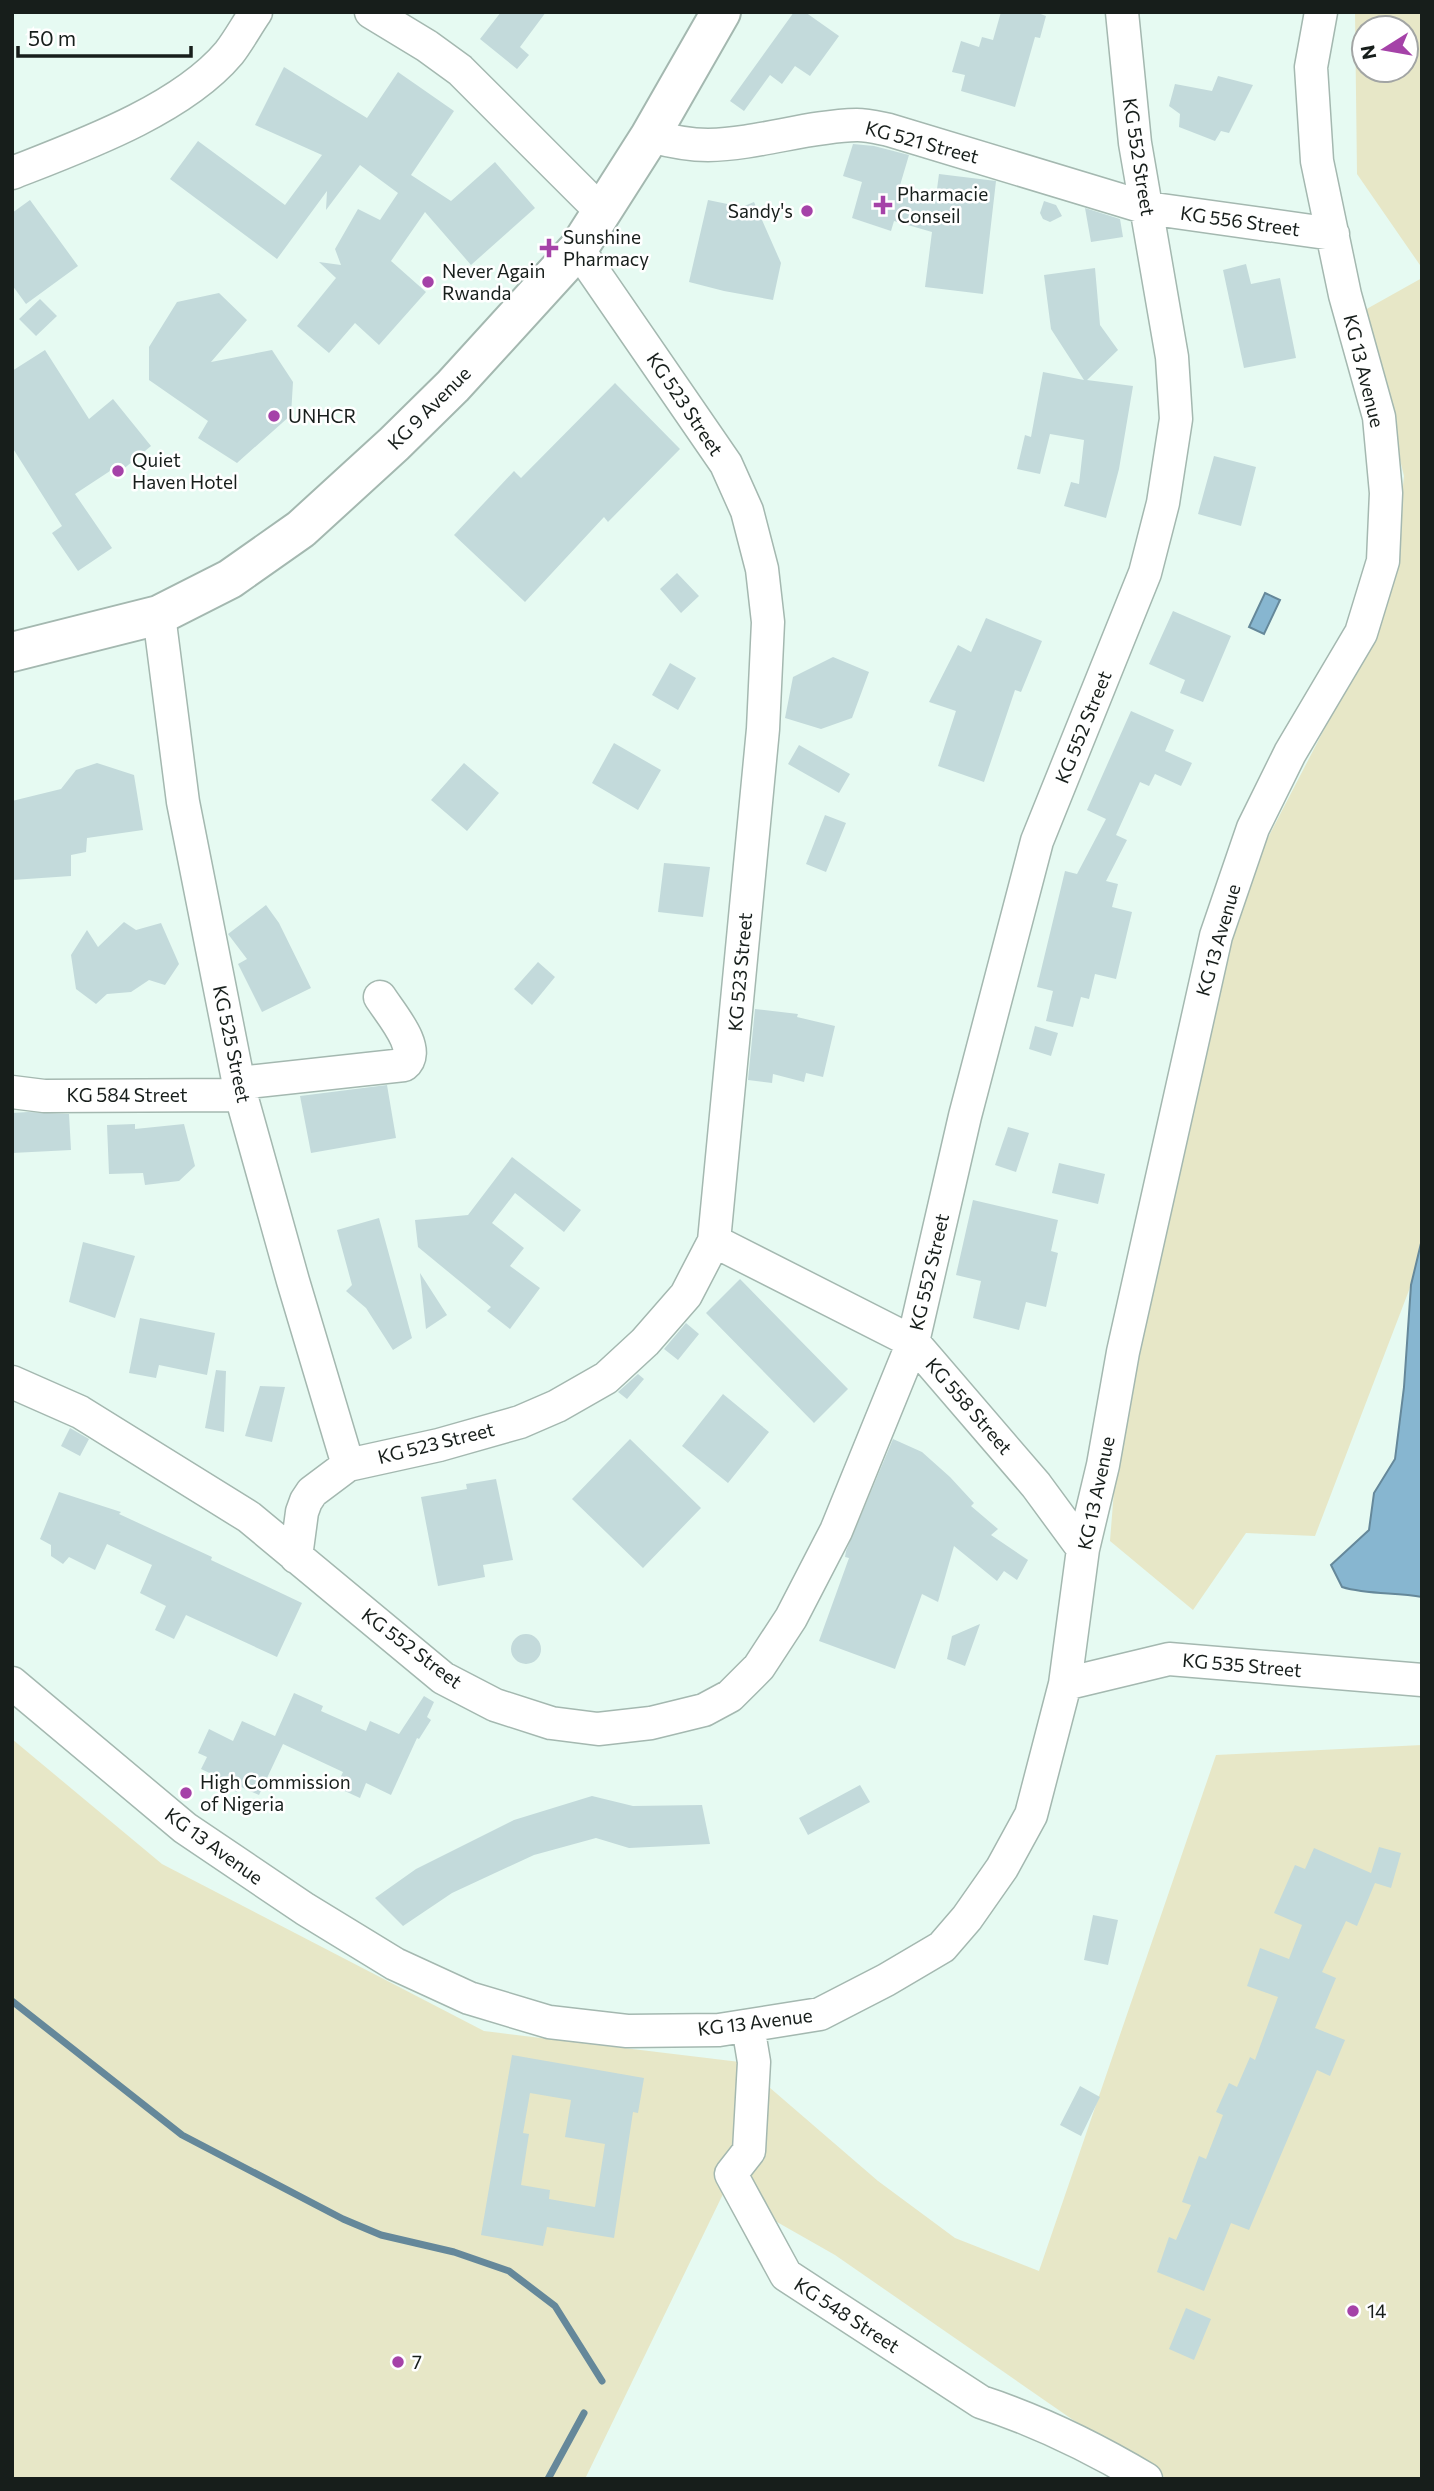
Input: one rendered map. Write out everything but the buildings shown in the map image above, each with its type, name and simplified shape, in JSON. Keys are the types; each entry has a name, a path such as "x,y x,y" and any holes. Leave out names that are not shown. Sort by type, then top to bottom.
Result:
{"main road":[{"name":"KG 9 Avenue","path":"12,652 159,615 230,579 301,529 453,386 578,248 650,136 720,12"}],"street":[{"path":"12,173 78,148 162,106 195,85 229,53 256,12"},
{"path":"371,12 460,70 602,212"},
{"name":"KG 552 Street","path":"12,1382 80,1412 248,1517 443,1678 495,1705 551,1723 598,1729 651,1723 705,1710 730,1696 759,1667 791,1618 836,1531 913,1342 965,1116 1037,841 1145,573 1163,503 1176,419 1172,358 1135,144 1122,12"},
{"name":"KG 13 Avenue","path":"12,1683 185,1828 305,1909 395,1964 469,1998 549,2022 627,2031 719,2030 820,2014 942,1947 967,1918 1002,1868 1031,1815 1065,1684 1083,1549 1103,1465 1123,1352 1216,936 1253,828 1290,753 1361,633 1383,561 1386,493 1379,417 1345,295 1317,161 1311,67 1321,12"},
{"name":"KG 521 Street","path":"650,136 688,145 710,145 861,125 889,130 1147,208"},
{"name":"KG 556 Street","path":"1147,208 1333,234"},
{"name":"KG 523 Street","path":"296,1557 306,1501 312,1492 348,1465 439,1445 520,1422 557,1406 606,1378 645,1342 686,1296 714,1241 763,729 768,622 762,569 747,511 726,464 578,248"},
{"name":"KG 525 Street","path":"159,615 183,802 240,1089 348,1465"},
{"name":"KG 584 Street","path":"12,1092 44,1096 240,1089 404,1065 412,1054 409,1044 380,997"},
{"name":"KG 558 Street","path":"714,1241 913,1342 1036,1485 1083,1549"},
{"name":"KG 535 Street","path":"1065,1684 1169,1659 1422,1680"},
{"name":"KG 548 Street","path":"748,2026 754,2062 749,2151 731,2174 786,2275 981,2402 1014,2413 1093,2449 1146,2479"}],"green space":[{"path":"1355,12 1422,12 1422,268 1357,174 1356,84 1420,84 1420,14"},
{"path":"1422,278 1422,1239 1411,1285 1315,1536 1246,1533 1193,1610 1110,1541 1123,1377 1243,886 1360,660 1394,567 1404,476 1363,311"},
{"path":"12,1739 162,1864 484,2031 740,2062 878,2181 955,2238 1039,2271 1216,1755 1422,1745 1422,2479 1168,2479 1102,2440 835,2255 724,2192 585,2479 12,2479"}],"water":[{"path":"1265,593 1280,600 1264,634 1249,627"},
{"path":"1422,1239 1422,1597 1342,1587 1331,1565 1369,1530 1374,1493 1395,1459 1404,1387 1411,1285"}],"waterway":[{"path":"12,2001 182,2135 343,2219 381,2235 454,2252 509,2271 555,2306 602,2381"},
{"path":"548,2479 584,2413"}],"place":[{"name":"Pharmacie Conseil","path":"883,205"},
{"name":"Sandy's","path":"807,211"},
{"name":"Sunshine Pharmacy","path":"549,248"},
{"name":"Never Again Rwanda","path":"428,282"},
{"name":"UNHCR","path":"274,416"},
{"name":"Quiet Haven Hotel","path":"118,471"},
{"name":"High Commission of Nigeria","path":"186,1793"},
{"name":"14","path":"1353,2311"},
{"name":"7","path":"398,2362"}]}
